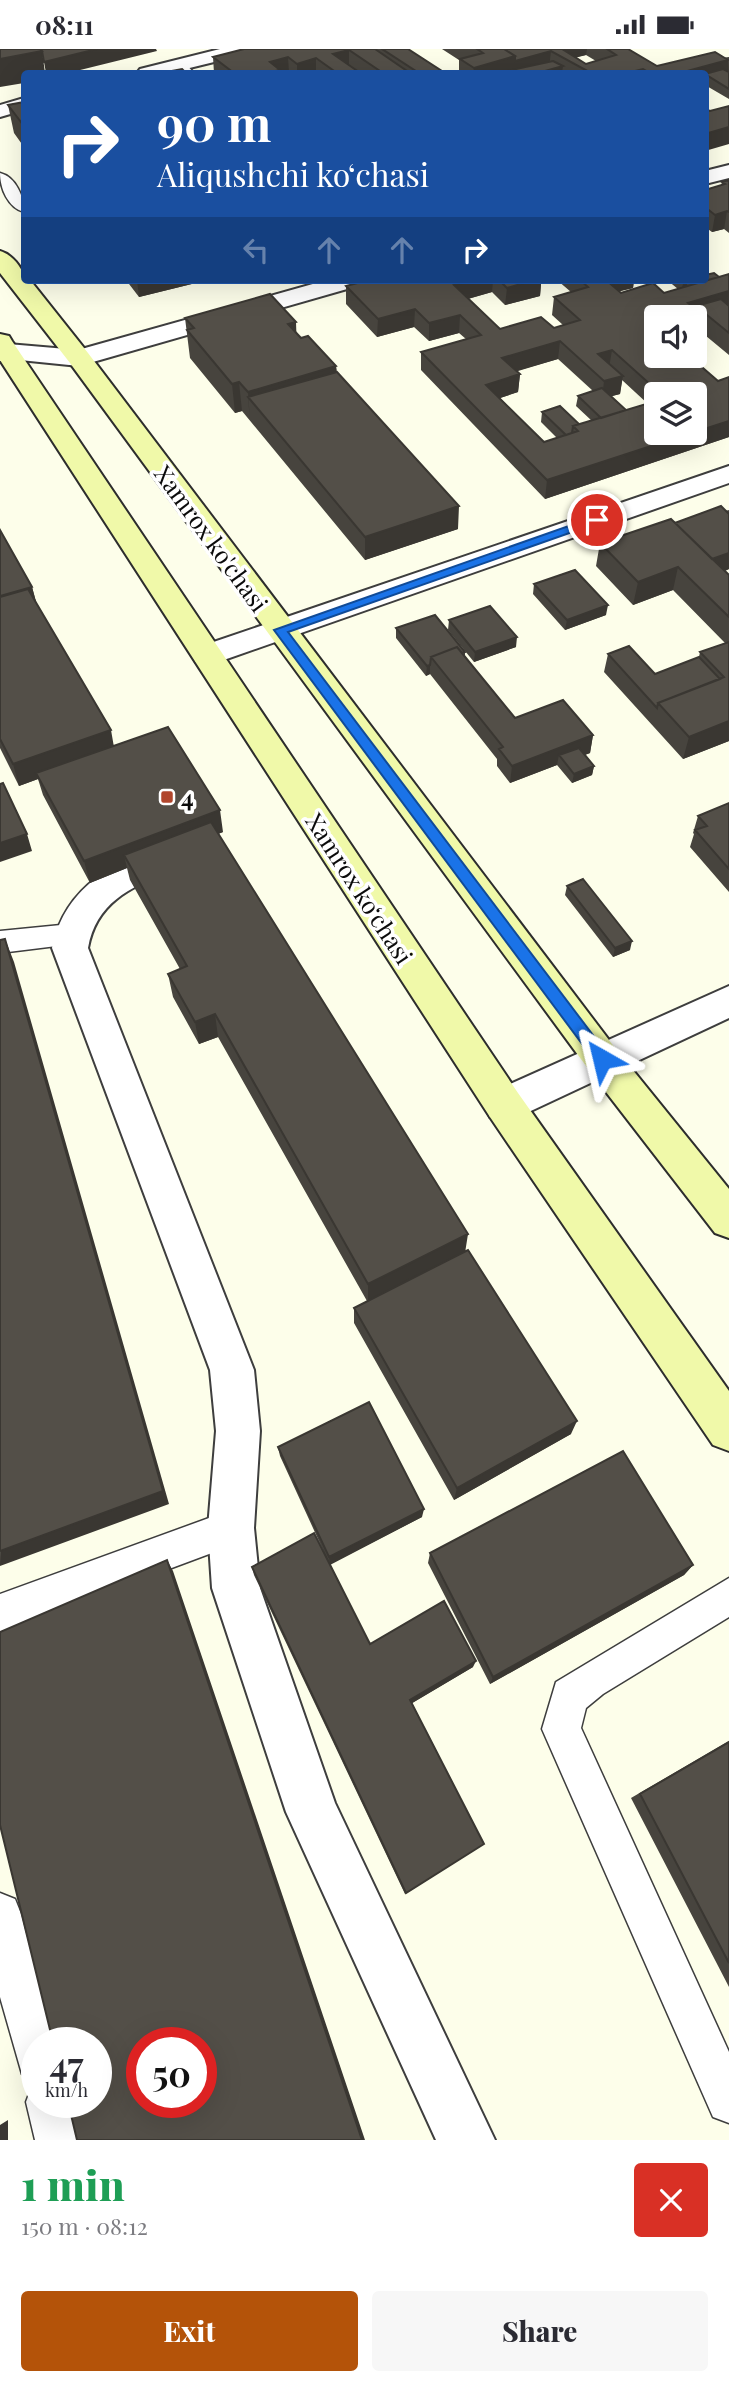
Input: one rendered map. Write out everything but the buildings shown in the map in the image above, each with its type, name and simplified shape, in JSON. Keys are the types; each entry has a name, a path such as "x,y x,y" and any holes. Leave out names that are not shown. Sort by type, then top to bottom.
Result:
{"main road":[{"name":"Xamrox ko'chasi","path":"0,258 79,358 602,1059 729,1220"},
{"name":"Xamrox koʻchasi","path":"3,349 504,1105 729,1429"}],"street":[{"path":"183,69 244,49"},
{"path":"0,111 21,105"},
{"path":"709,177 729,171"},
{"path":"3,349 79,358 339,284"},
{"path":"207,655 729,474"},
{"path":"214,839 138,870 93,897 77,916 70,948 232,1370 238,1431 231,1528 236,1588 312,1812 466,2140"},
{"path":"504,1105 729,1001"}],"lane":[{"path":"0,178 21,203"},
{"path":"0,941 71,935"},
{"path":"0,1613 231,1528"},
{"path":"729,1596 570,1696 561,1729 729,2101"},
{"path":"0,1914 29,2027"},
{"path":"51,2118 57,2140"}],"place":[{"name":"4","path":"167,797"}],"route":[{"path":"597,520 280,630 602,1059"}]}
